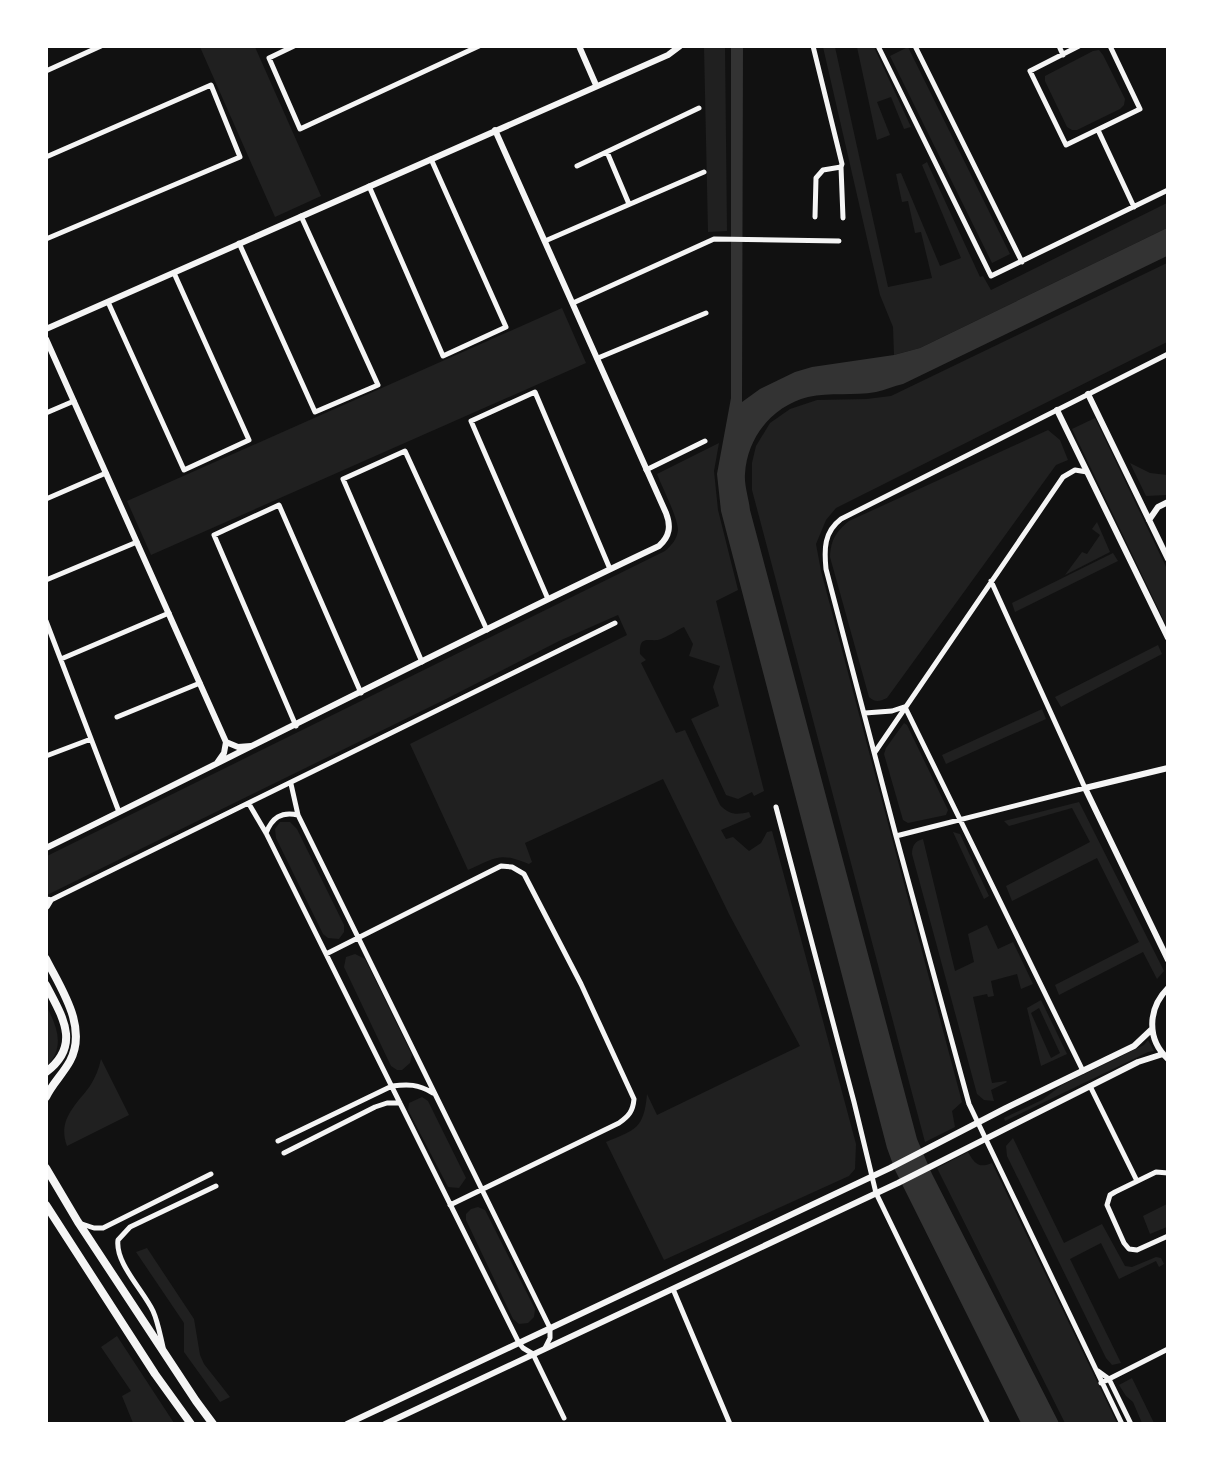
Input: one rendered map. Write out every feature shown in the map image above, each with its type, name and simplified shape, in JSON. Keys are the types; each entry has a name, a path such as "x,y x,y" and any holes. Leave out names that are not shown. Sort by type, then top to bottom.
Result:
{"main road":[{"path":"46,959 67,1001 76,1031 71,1059 46,1097"},
{"path":"46,985 66,1025 67,1034 62,1055 53,1068 46,1072"},
{"path":"47,1168 78,1222 213,1424"},
{"path":"46,1205 190,1424"}],"street":[{"path":"46,71 101,46"},
{"path":"294,46 269,58 300,129 479,46"},
{"path":"579,46 596,86"},
{"path":"665,46 668,55"},
{"path":"46,329 668,55 680,46"},
{"path":"813,46 842,157 843,218"},
{"path":"915,46 1022,262"},
{"path":"1059,46 1063,55"},
{"path":"1079,46 1030,71 1066,145 1140,109 1110,46"},
{"path":"879,47 992,276 1167,190"},
{"path":"46,157 211,85 240,157 46,239"},
{"path":"577,166 699,108"},
{"path":"1098,129 1134,207"},
{"path":"46,848 659,546 669,533 669,522 495,130"},
{"path":"607,152 629,204"},
{"path":"369,186 443,356 506,327 431,159"},
{"path":"815,217 816,178 823,170 841,167"},
{"path":"545,241 704,172"},
{"path":"239,243 315,412 378,385 302,216"},
{"path":"573,303 714,239 839,241"},
{"path":"108,302 184,470 249,440 174,273"},
{"path":"598,358 706,312"},
{"path":"46,339 226,742 221,758 211,768"},
{"path":"1122,1424 978,1123 963,1082 826,569 824,548 830,532 841,519 1167,354"},
{"path":"548,599 471,422 534,392 610,569"},
{"path":"1088,394 1167,559"},
{"path":"46,413 74,401"},
{"path":"1057,410 1167,638"},
{"path":"646,470 705,441"},
{"path":"422,662 343,479 405,451 487,630"},
{"path":"875,752 1063,477 1075,470 1088,472"},
{"path":"46,499 106,473"},
{"path":"1149,520 1158,507 1167,502"},
{"path":"296,726 214,536 279,505 362,693"},
{"path":"46,580 137,542"},
{"path":"991,581 1085,788 1167,960"},
{"path":"61,659 169,613"},
{"path":"46,621 119,812"},
{"path":"48,903 615,623"},
{"path":"117,717 200,682"},
{"path":"865,713 892,711 905,707"},
{"path":"905,707 1083,1071"},
{"path":"46,756 91,739"},
{"path":"226,742 238,747 256,746"},
{"path":"896,836 1167,768"},
{"path":"291,784 298,815 550,1328 550,1338 545,1348"},
{"path":"249,804 266,833 519,1343 533,1354 564,1418"},
{"path":"776,807 876,1193 988,1424"},
{"path":"266,833 276,817 286,813 298,815"},
{"path":"326,954 501,866 512,867 524,874 581,984 634,1099 631,1113 619,1123 450,1204"},
{"path":"385,1424 898,1183 1138,1062 1165,1056 1158,1047 1152,1029 1157,1001 1167,988"},
{"path":"347,1424 890,1168 1134,1046 1152,1029"},
{"path":"278,1142 392,1086 415,1085 434,1094"},
{"path":"1090,1086 1137,1181"},
{"path":"284,1153 375,1107 387,1103 400,1103"},
{"path":"1167,1173 1156,1172 1114,1192 1108,1200 1109,1211 1129,1250 1137,1250 1166,1237 1167,1245"},
{"path":"78,1222 94,1228 103,1228 211,1174"},
{"path":"165,1355 157,1320 119,1256 118,1240 130,1227 216,1186"},
{"path":"673,1289 730,1424"},
{"path":"1101,1383 1167,1349"},
{"path":"1097,1371 1109,1379 1131,1424"}],"shaded area":[{"path":"200,47 255,47 321,196 275,217"},
{"path":"704,47 725,47 727,231 708,232"},
{"path":"731,47 743,47 742,402 760,389 795,372 812,367 894,355 920,348 1167,228 1167,256 903,384 868,393 825,395 795,401 773,416 756,436 745,474 750,510 917,1139 932,1174 1059,1423 1021,1423 895,1170 887,1148 721,511 717,474 731,398"},
{"path":"823,47 835,47 888,287 932,278 921,232 915,233 908,201 902,202 896,174 901,173 940,266 961,258 922,165 927,162 980,277 983,276 991,290 1167,203 1167,228 920,348 894,355 893,327 880,295"},
{"path":"857,47 874,47 911,127 904,129 891,97 877,102 890,135 877,140"},
{"path":"908,47 1010,254 992,263 890,56"},
{"path":"1099,50 1125,99 1124,105 1077,130 1072,130 1067,127 1045,81 1045,76"},
{"path":"1167,263 1167,342 836,508 826,520 816,544 821,571 962,1102 952,1111 955,1127 925,1142 752,490 752,463 756,446 770,423 790,409 817,400 891,396"},
{"path":"562,308 586,363 151,555 127,501"},
{"path":"1095,418 1167,569 1167,627 1072,429"},
{"path":"1048,430 1060,440 1068,460 1056,465 887,698 878,701 871,699 830,557 833,541 838,532 849,521"},
{"path":"719,443 714,471 718,510 738,590 716,601 764,791 754,796 752,792 738,799 726,795 691,719 719,706 713,687 720,666 689,656 693,644 684,627 661,639 642,642 640,654 646,660 641,663 676,733 685,730 720,805 733,813 749,812 751,817 721,830 726,839 733,837 749,851 761,843 767,832 772,831 856,1144 855,1169 849,1176 664,1260 606,1142 636,1127 646,1106 647,1094 657,1115 800,1046 729,914 663,779 525,843 532,862 529,864 504,857 468,870 410,744 627,635 618,615 559,641 47,895 47,856 665,551 674,542 678,530 673,510 657,474"},
{"path":"1130,463 1150,473 1167,475 1167,495 1146,496"},
{"path":"1097,522 1110,552 1065,575 1082,552 1087,554 1100,535 1092,529"},
{"path":"1113,553 1118,561 1015,612 1012,603"},
{"path":"1158,645 1162,654 1061,707 1055,697"},
{"path":"1042,709 1046,719 946,764 942,755"},
{"path":"904,723 948,810 946,815 908,823 903,820 884,754"},
{"path":"1079,802 1164,971 1157,979 1143,952 1059,995 1055,985 1139,942 1097,858 1012,901 1006,886 1090,842 1072,808 1009,826 1004,821"},
{"path":"280,822 290,822 297,829 344,925 344,932 339,939 328,938 323,934 276,838 275,829"},
{"path":"953,832 960,834 989,896 984,899"},
{"path":"923,839 955,971 974,962 968,934 987,925 998,949 1013,942 1033,984 1021,989 1017,974 991,981 994,996 988,997 987,994 973,997 992,1083 1007,1082 991,1090 994,1101 984,1100 977,1094 912,854 914,844"},
{"path":"355,954 365,959 412,1055 410,1063 402,1070 391,1066 344,967 346,957"},
{"path":"1041,1000 1067,1054 1041,1066 1027,1008","holes":["1039,1008 1060,1053 1051,1058 1031,1013"]},
{"path":"46,1005 56,1029 58,1044 56,1052 46,1067"},
{"path":"1148,1040 1154,1051 1005,1121 1004,1118 1042,1100 1062,1085 1144,1045"},
{"path":"101,1059 129,1115 67,1146 64,1128 66,1121 74,1106 92,1083"},
{"path":"422,1097 428,1101 466,1178 459,1188 448,1187 408,1110 409,1103"},
{"path":"1013,1138 1064,1243 1102,1224 1125,1266 1132,1267 1156,1257 1161,1258 1164,1264 1159,1267 1156,1261 1119,1279 1101,1243 1070,1259 1121,1363 1112,1365 1106,1358 1007,1156 1006,1146"},
{"path":"968,1152 977,1164 992,1163 1117,1423 1065,1423 937,1168"},
{"path":"1167,1204 1167,1227 1150,1234 1143,1216"},
{"path":"478,1207 485,1210 535,1309 534,1317 528,1323 519,1324 513,1319 466,1220 466,1214"},
{"path":"147,1248 194,1319 200,1355 204,1364 230,1397 220,1402 184,1352 184,1323 136,1252"},
{"path":"117,1336 174,1423 133,1423 122,1396 131,1391 101,1347"},
{"path":"1132,1378 1154,1423 1142,1423 1133,1402 1119,1385"}]}
